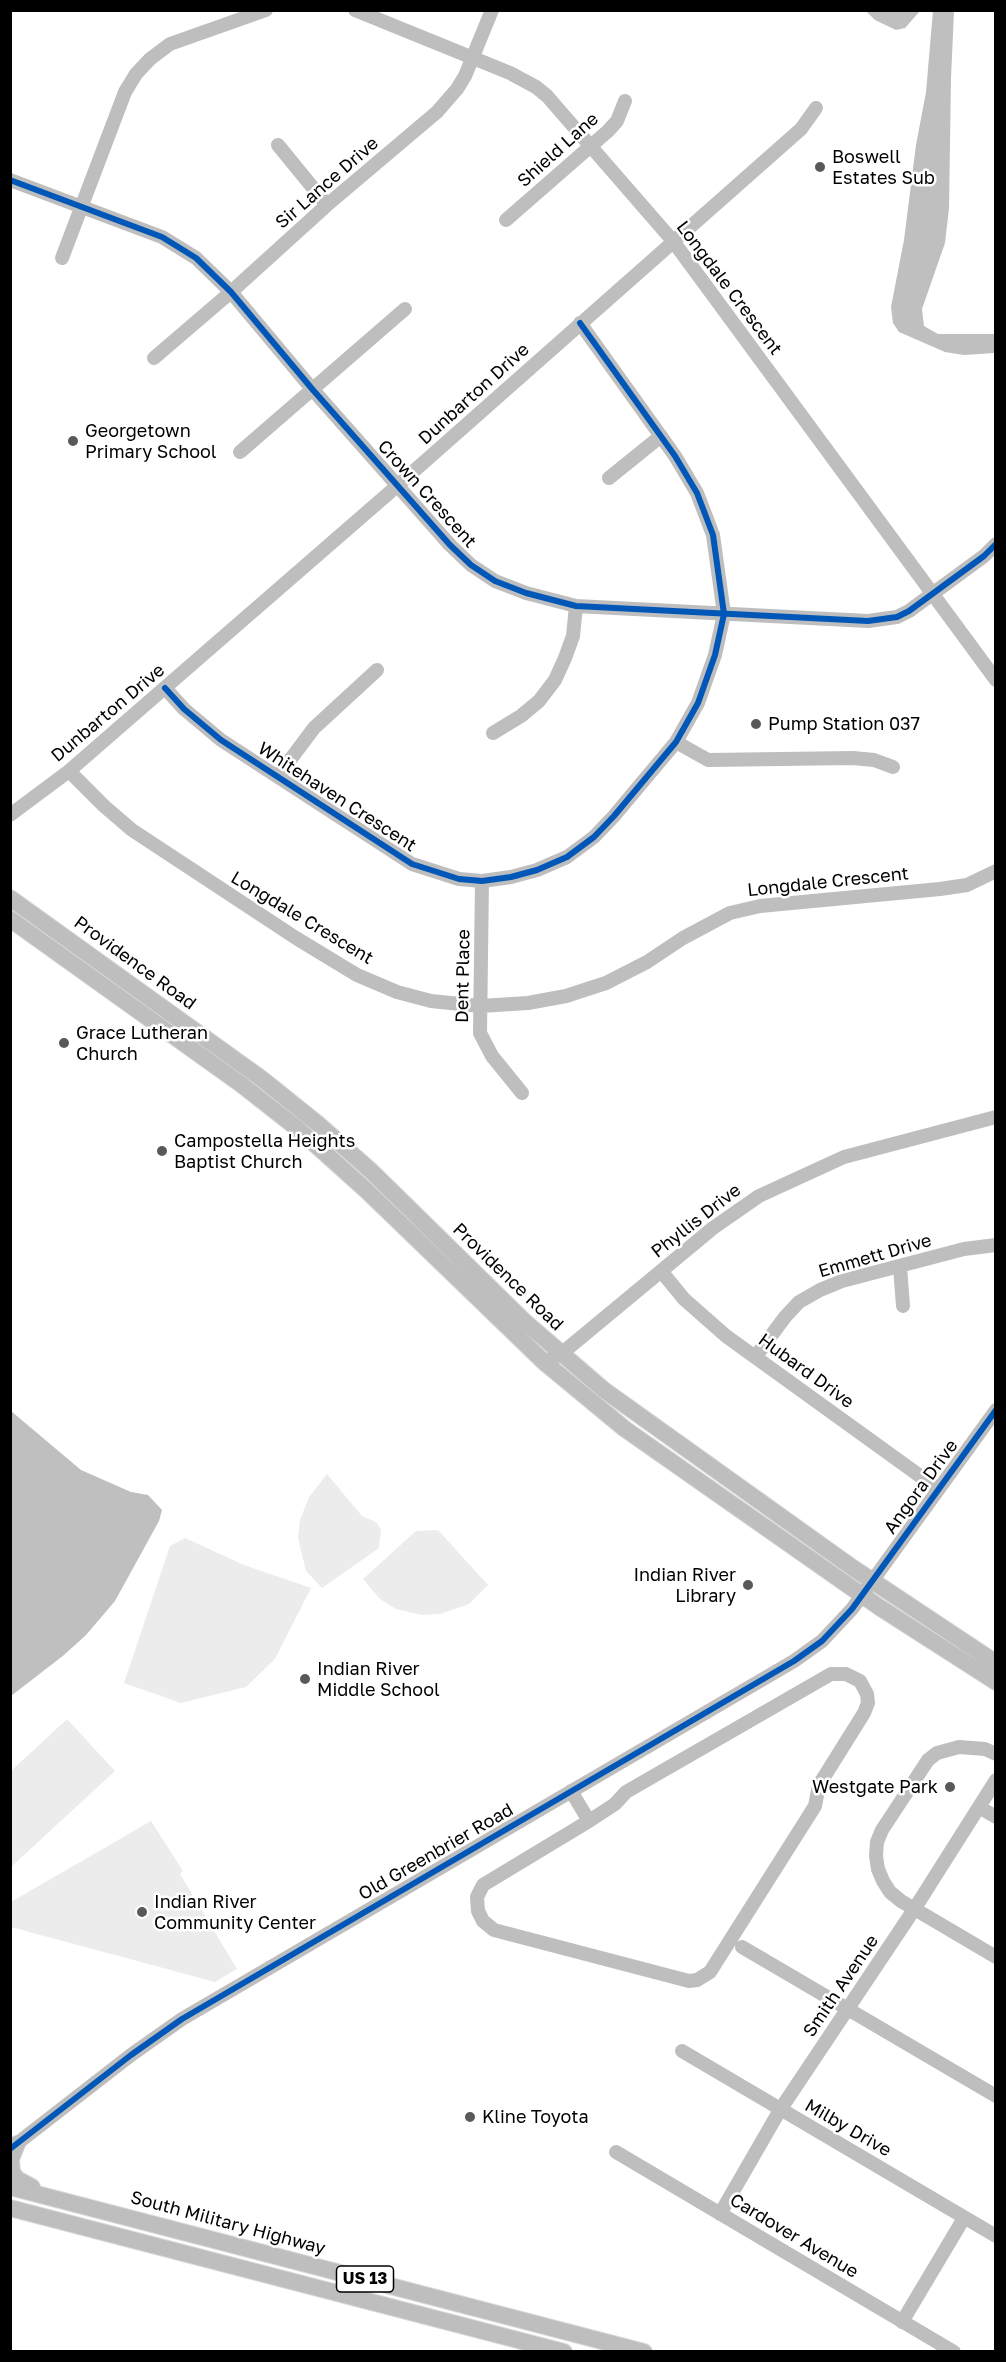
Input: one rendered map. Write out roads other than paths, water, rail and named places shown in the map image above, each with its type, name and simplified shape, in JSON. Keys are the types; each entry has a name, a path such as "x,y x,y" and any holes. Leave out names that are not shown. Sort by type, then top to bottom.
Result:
{"main road":[{"name":"Providence Road","path":"10,898 253,1072 318,1124 380,1179 524,1321 642,1419 872,1581 996,1663"},
{"name":"Providence Road","path":"10,919 227,1075 298,1129 367,1191 544,1362 625,1429 862,1596 996,1682"},
{"path":"14,2146 11,2160 12,2172 17,2179 35,2188 42,2195"},
{"name":"South Military Highway","path":"10,2187 635,2350"},
{"name":"US 13","path":"10,2208 564,2352"}],"street":[{"path":"62,258 125,92 136,74 150,59 170,44 266,10"},
{"name":"Longdale Crescent","path":"355,10 472,57 537,87 559,108 674,241 996,680"},
{"name":"Sir Lance Drive","path":"154,358 327,205 437,112 465,76 492,10"},
{"name":"Shield Lane","path":"506,220 617,121 625,101"},
{"name":"Dunbarton Drive","path":"10,816 69,771 397,486 801,129 816,108"},
{"path":"278,145 327,205"},
{"name":"Crown Crescent","path":"10,180 162,237 196,258 231,292 313,390 450,545 495,581 526,593 576,606 868,621 897,616 909,611 984,556 996,544"},
{"path":"240,452 405,309"},
{"name":"Whitehaven Crescent","path":"165,688 184,710 206,729 412,864 459,879 482,881 511,877 537,870 567,857 594,837 676,742 699,703 715,655 724,614 715,546 706,514 688,477 580,323"},
{"path":"609,478 661,436"},
{"path":"493,733 521,716 539,701 555,680 566,658 573,636 576,606"},
{"path":"278,776 314,728 377,670"},
{"path":"676,742 708,760 853,758 874,760 893,767"},
{"name":"Longdale Crescent","path":"69,771 104,806 151,844 357,975 397,992 431,1001 480,1006 528,1003 566,996 606,983 647,962 683,938 730,913 760,906 949,888 967,885 996,871"},
{"name":"Dent Place","path":"482,881 480,1033 492,1056 522,1093"},
{"name":"Phyllis Drive","path":"544,1362 561,1354 713,1228 759,1196 844,1157 996,1117"},
{"name":"Emmett Drive","path":"756,1356 785,1317 799,1302 813,1294 842,1281 964,1249 996,1245"},
{"path":"900,1267 903,1306"},
{"name":"Hubard Drive","path":"661,1271 706,1320 938,1489"},
{"name":"Angora Drive","path":"872,1581 996,1410"},
{"name":"Old Greenbrier Road","path":"14,2146 131,2055 182,2019 803,1654 836,1628 872,1581"},
{"path":"831,1674 846,1674 860,1681 867,1694 868,1703 864,1713 819,1785 816,1806 710,1972 697,1980 689,1981 494,1930 483,1921 478,1911 477,1897 483,1885 589,1821 615,1804 626,1792 831,1674"},
{"path":"996,1754 972,1747 948,1749 937,1754 921,1769 882,1830 878,1842 878,1869 890,1892 996,1957"},
{"name":"Smith Avenue","path":"720,2214 780,2110 915,1908 996,1780"},
{"path":"571,1791 589,1821"},
{"path":"979,1807 996,1817"},
{"path":"742,1947 996,2096"},
{"name":"Milby Drive","path":"682,2051 996,2236"},
{"name":"Cardover Avenue","path":"616,2152 954,2352"},
{"path":"902,2322 964,2218"},
{"path":"414,2312 419,2293"}],"place":[{"name":"Boswell Estates Sub","path":"820,167"},
{"name":"Georgetown Primary School","path":"73,441"},
{"name":"Pump Station 037","path":"756,724"},
{"name":"Grace Lutheran Church","path":"64,1043"},
{"name":"Campostella Heights Baptist Church","path":"162,1151"},
{"name":"Indian River Library","path":"748,1585"},
{"name":"Indian River Middle School","path":"305,1679"},
{"name":"Westgate Park","path":"950,1787"},
{"name":"Indian River Community Center","path":"142,1912"},
{"name":"Kline Toyota","path":"470,2117"}]}
